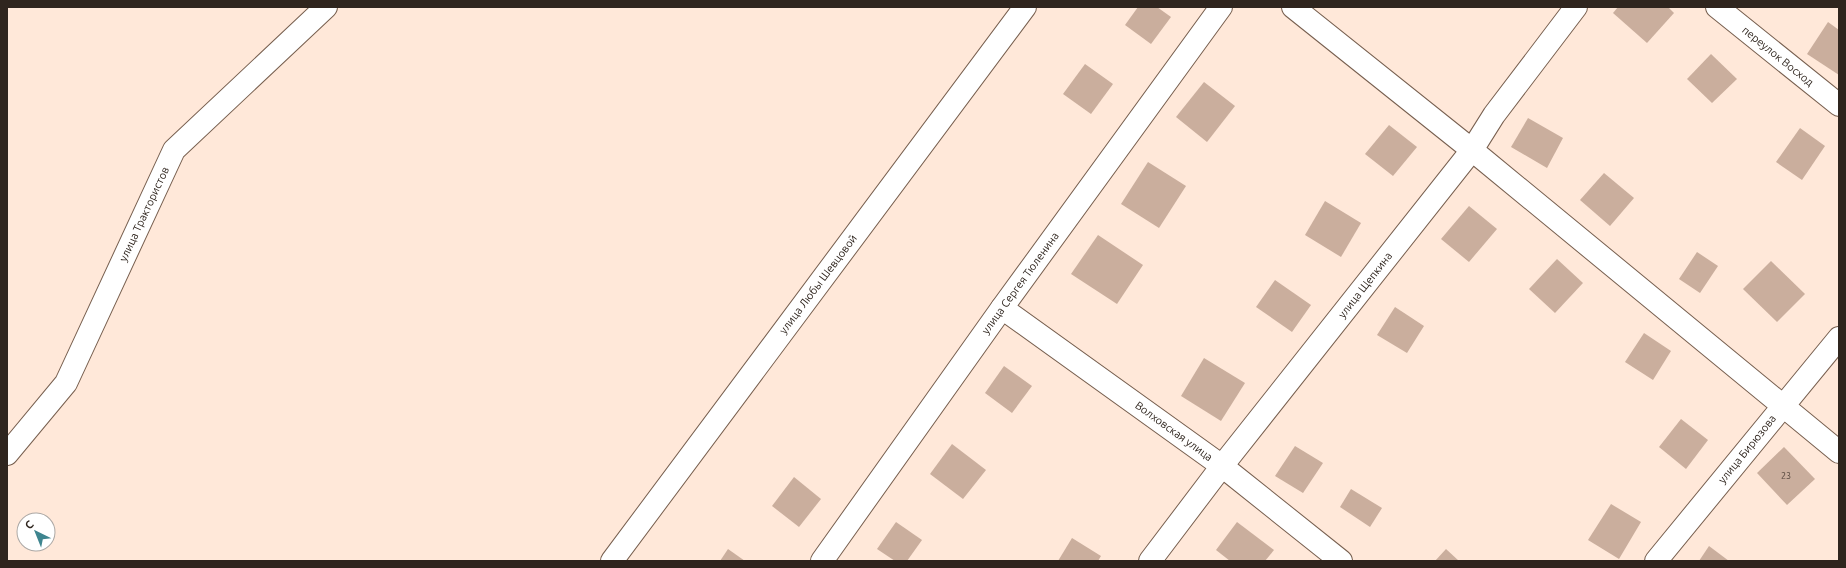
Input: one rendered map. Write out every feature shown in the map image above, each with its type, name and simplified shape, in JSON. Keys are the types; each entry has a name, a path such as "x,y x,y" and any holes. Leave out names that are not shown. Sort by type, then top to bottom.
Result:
{"street":[{"name":"улица Трактористов","path":"7,454 66,383 174,150 326,7"},
{"name":"улица Любы Шевцовой","path":"612,561 1025,7"},
{"name":"улица Сергея Тюленина","path":"822,561 1002,308 1221,7"},
{"path":"1293,7 1472,150 1839,452"},
{"name":"улица Щепкина","path":"1150,561 1222,466 1472,150 1494,115 1576,7"},
{"name":"переулок Восход","path":"1717,7 1839,106"},
{"name":"Волховская улица","path":"1002,308 1222,466 1341,561"},
{"name":"улица Бирюзова","path":"1656,561 1839,338"}],"building":[{"path":"1138,7 1157,7 1171,17 1151,44 1125,25"},
{"path":"1618,7 1668,7 1674,13 1647,43 1613,13"},
{"path":"1828,22 1839,30 1839,75 1807,54"},
{"path":"1711,54 1737,79 1712,103 1687,79"},
{"path":"1085,64 1113,84 1091,114 1063,94"},
{"path":"1204,82 1235,106 1207,142 1176,117"},
{"path":"1528,118 1563,138 1547,168 1511,147"},
{"path":"1389,125 1417,147 1393,176 1365,154"},
{"path":"1800,128 1825,146 1802,180 1776,162"},
{"path":"1148,162 1186,186 1159,228 1121,204"},
{"path":"1604,173 1634,198 1610,226 1580,200"},
{"path":"1325,201 1361,223 1341,257 1305,235"},
{"path":"1469,206 1497,229 1469,262 1441,239"},
{"path":"1098,235 1143,265 1117,304 1071,274"},
{"path":"1697,252 1718,266 1700,293 1679,279"},
{"path":"1557,259 1583,283 1555,313 1529,289"},
{"path":"1771,261 1805,294 1777,322 1743,289"},
{"path":"1275,280 1311,305 1292,332 1256,307"},
{"path":"1395,307 1424,326 1407,353 1377,335"},
{"path":"1644,333 1671,351 1653,380 1625,362"},
{"path":"1204,358 1245,383 1221,421 1181,396"},
{"path":"1004,366 1032,386 1012,413 985,393"},
{"path":"1681,419 1708,440 1686,469 1659,447"},
{"path":"952,444 986,470 963,499 930,474"},
{"path":"1295,446 1323,463 1303,493 1275,476"},
{"path":"1784,447 1815,479 1787,505 1757,473"},
{"path":"794,477 821,499 799,527 772,506"},
{"path":"1351,489 1382,508 1370,527 1340,507"},
{"path":"1611,504 1641,522 1619,559 1588,540"},
{"path":"896,522 922,540 907,561 895,561 877,549"},
{"path":"1237,522 1274,550 1265,561 1230,561 1216,550"},
{"path":"1072,538 1101,556 1098,561 1058,561"},
{"path":"1709,546 1729,561 1699,561"},
{"path":"728,549 745,561 720,561"},
{"path":"1446,549 1459,561 1435,561"}]}
